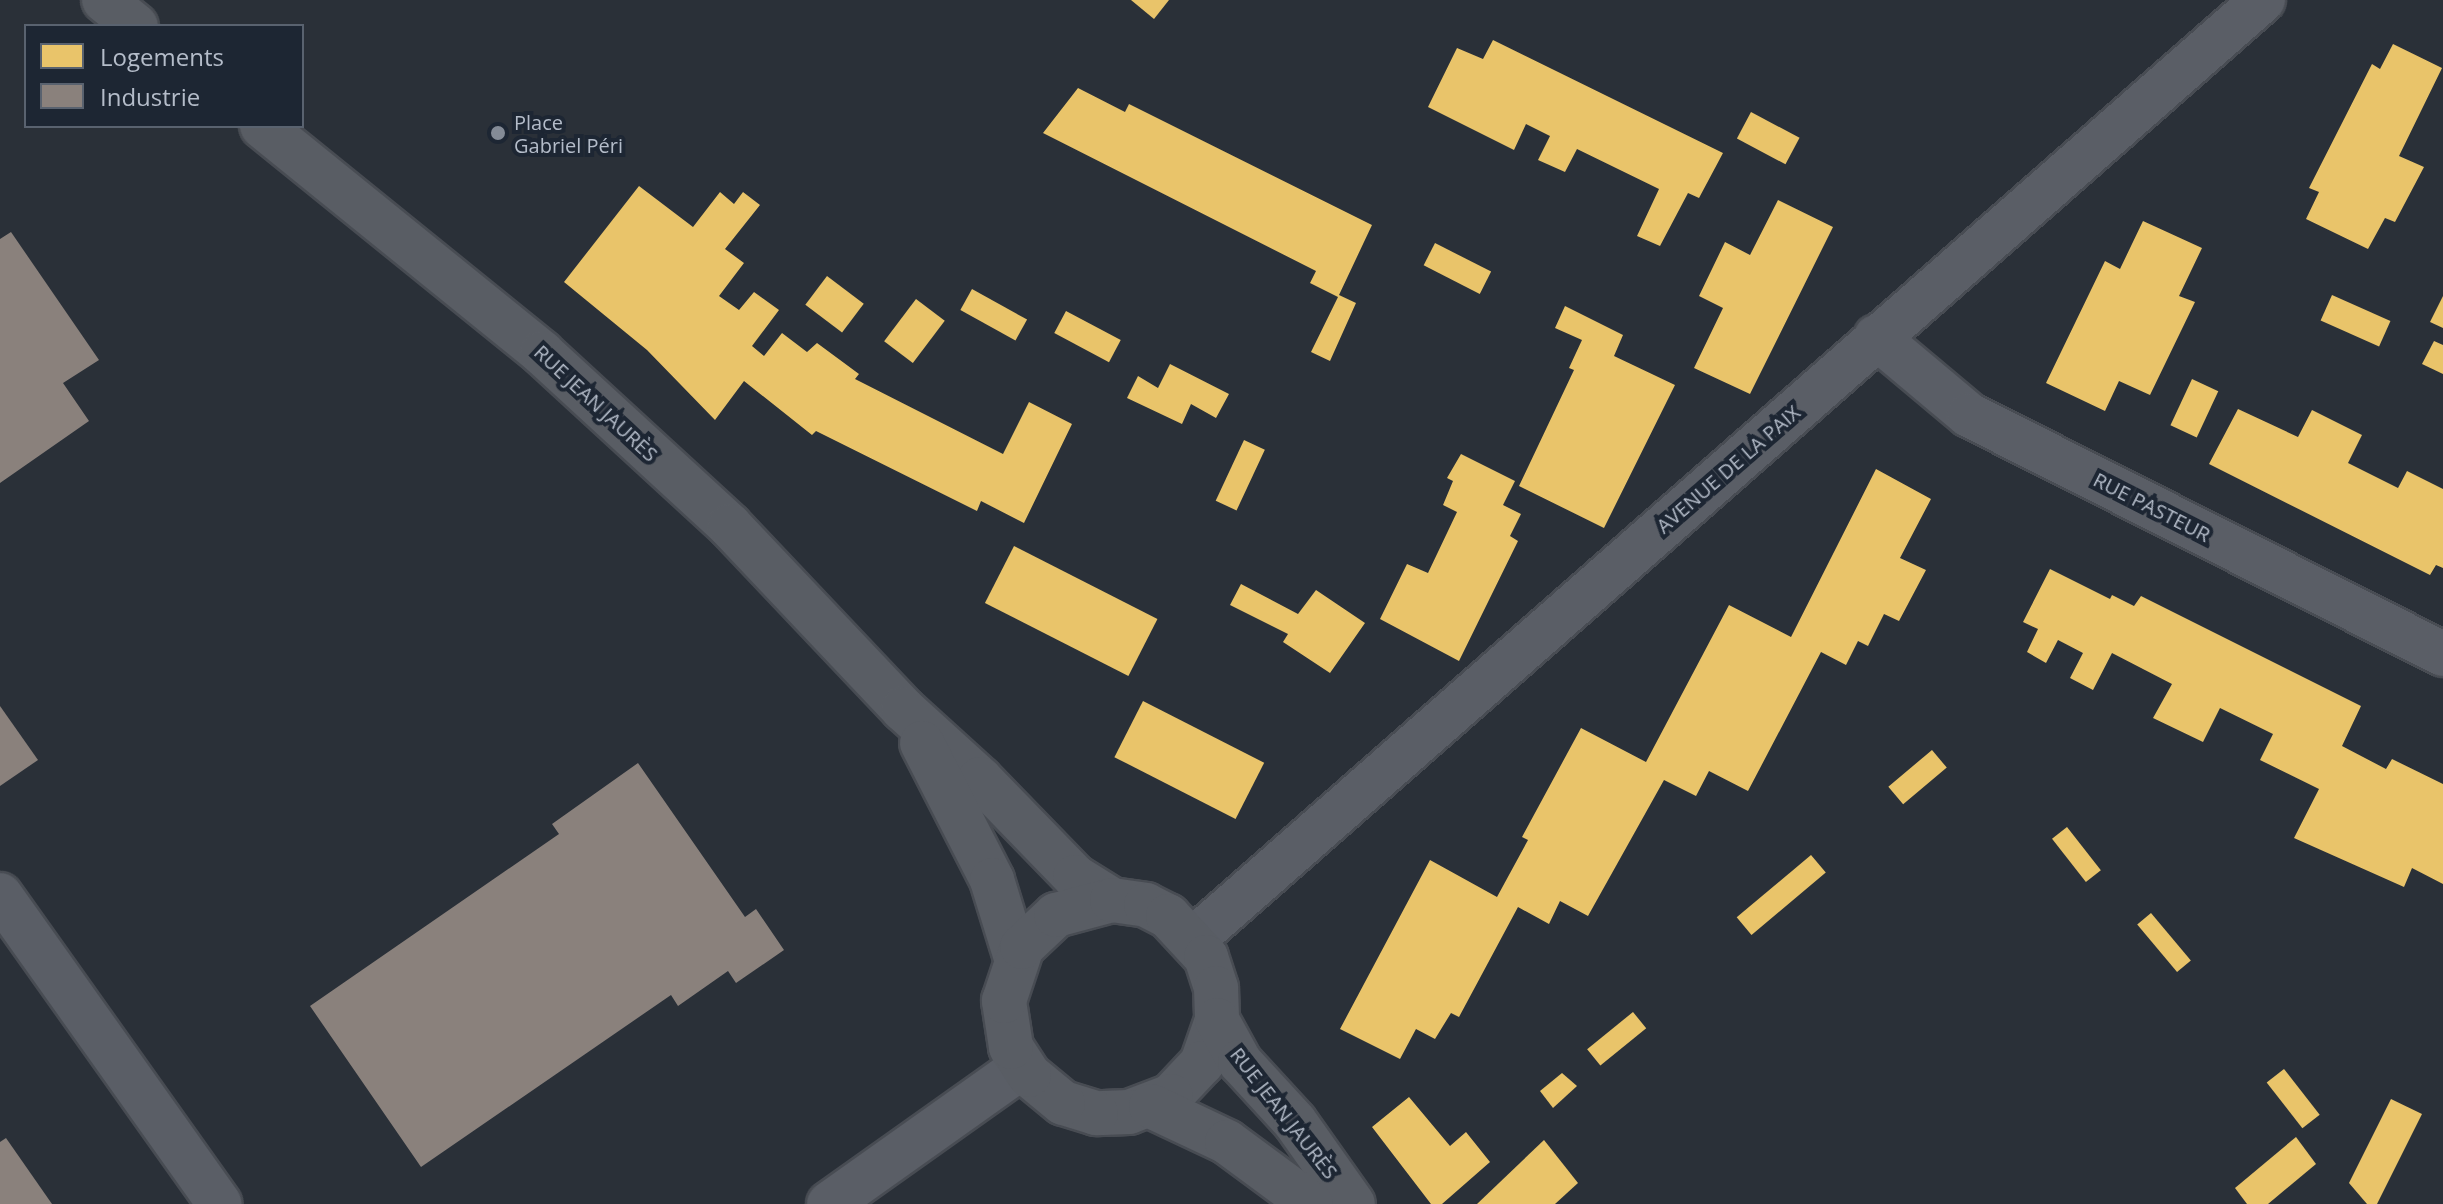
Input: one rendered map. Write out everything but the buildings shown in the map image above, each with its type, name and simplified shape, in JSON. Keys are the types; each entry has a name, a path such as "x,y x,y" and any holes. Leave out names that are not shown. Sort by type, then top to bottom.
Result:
{"main road":[{"path":"104,0 134,24"},
{"name":"RUE JEAN JAURÈS","path":"264,128 542,353 748,544 903,709 980,779 1075,877 1112,900 1157,910 1194,939 1214,977 1217,1020 1212,1043 1196,1073 1151,1106 1118,1113 1084,1111 1044,1091 1022,1067 1011,1047 1004,1013 1016,958 1028,938 1056,915 1112,900"},
{"name":"RUE JEAN JAURÈS","path":"903,709 975,842 1005,914 1016,958"},
{"name":"RUE JEAN JAURÈS","path":"1217,1020 1240,1062 1295,1122 1353,1204"},
{"name":"RUE JEAN JAURÈS","path":"1151,1106 1227,1142 1311,1204"}],"street":[{"name":"AVENUE DE LA PAIX","path":"1194,939 2263,0"},
{"name":"RUE PASTEUR","path":"1876,337 1969,415 2443,654"},
{"path":"0,895 220,1204"},
{"path":"829,1204 1022,1067"}],"place":[{"name":"Place Gabriel Péri","path":"498,133"}]}
